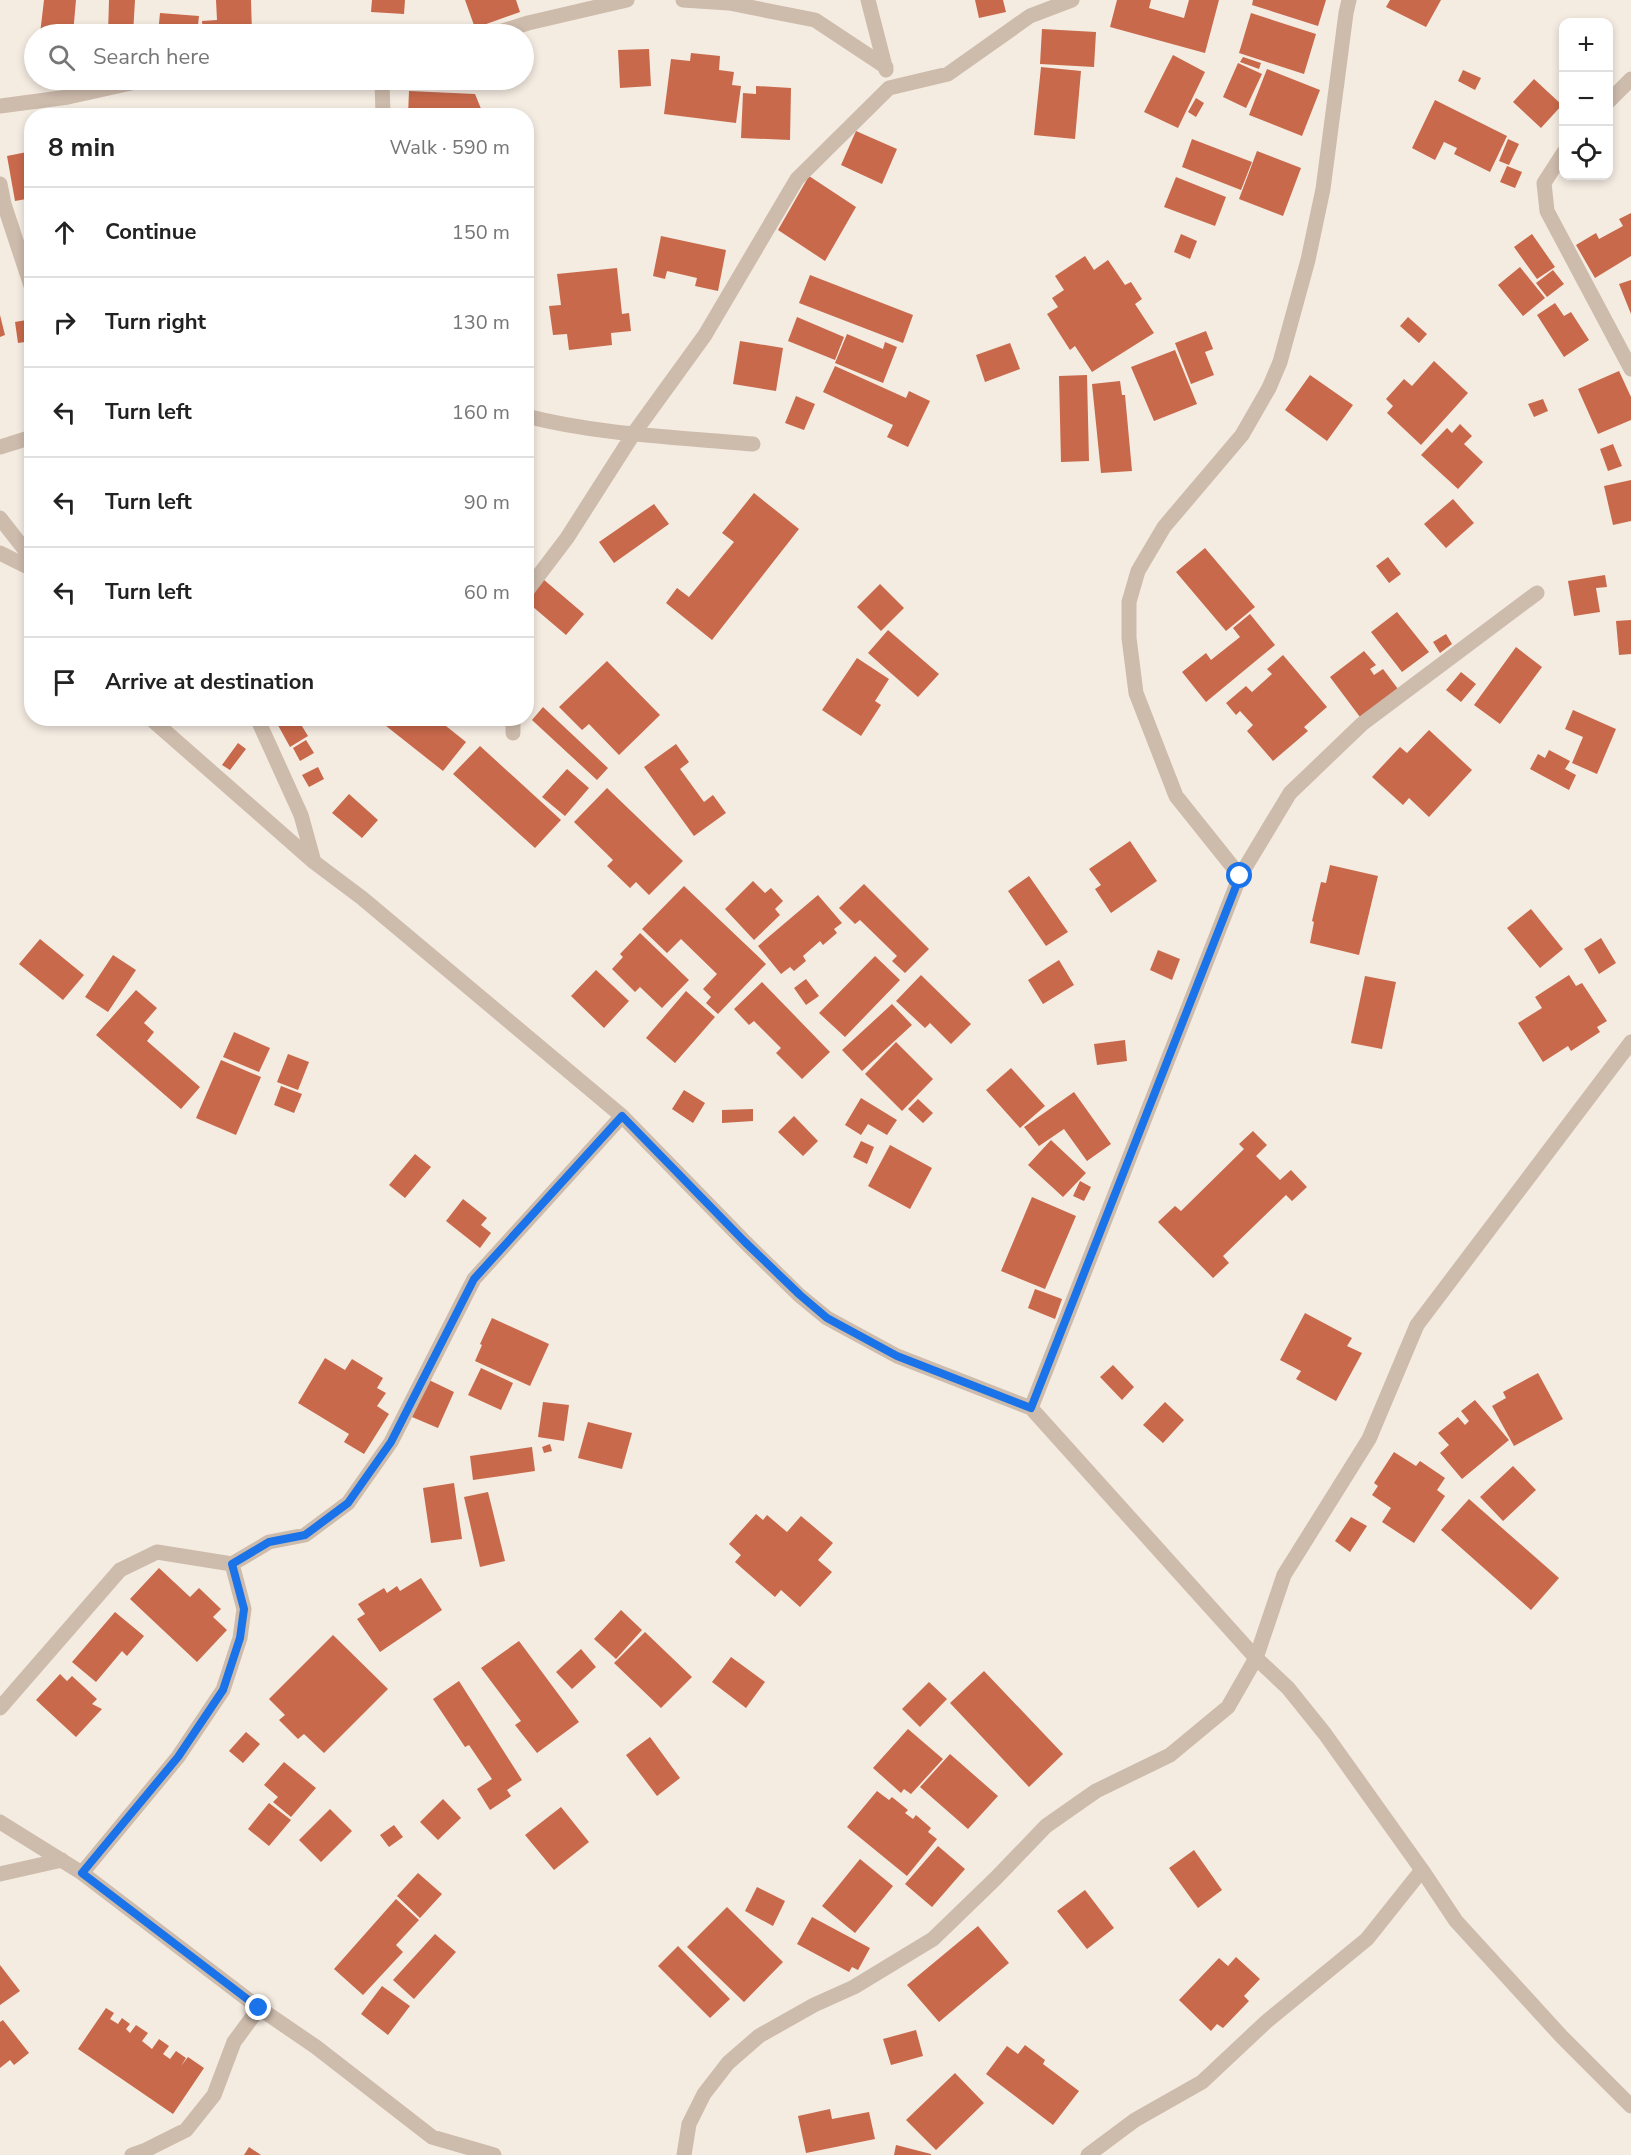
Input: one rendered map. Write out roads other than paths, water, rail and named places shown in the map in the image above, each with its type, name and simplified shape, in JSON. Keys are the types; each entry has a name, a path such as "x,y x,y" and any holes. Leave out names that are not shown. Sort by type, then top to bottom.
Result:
{"street":[{"path":"525,24 627,0"},
{"path":"683,0 729,3 815,20 885,67"},
{"path":"868,0 889,88"},
{"path":"534,581 567,538 634,433 705,335 797,179 889,88 948,74 1030,16 1072,0"},
{"path":"1240,876 1176,796 1137,693 1129,638 1129,602 1138,571 1164,527 1242,435 1269,388 1280,362 1308,260 1323,189 1349,0"},
{"path":"1613,97 1631,79"},
{"path":"0,106 68,97 100,90"},
{"path":"382,90 383,108"},
{"path":"1559,159 1544,183 1547,211 1631,369"},
{"path":"0,184 4,204 24,264"},
{"path":"534,418 634,433 753,444"},
{"path":"0,447 24,440"},
{"path":"0,518 24,549"},
{"path":"0,553 24,564"},
{"path":"1031,1408 1240,876 1290,793 1362,724 1537,592"},
{"path":"159,726 314,862 371,906 622,1116 745,1242 827,1318 897,1356 1031,1408 1256,1658 1288,1688 1325,1734 1456,1921 1562,2037 1631,2106"},
{"path":"261,726 301,815 314,862"},
{"path":"684,2155 689,2124 704,2094 728,2063 759,2036 854,1987 933,1939 1046,1826 1096,1791 1170,1755 1228,1707 1256,1658 1284,1575 1369,1439 1417,1325 1631,1042"},
{"path":"0,1708 120,1570 157,1552 232,1564 269,1542 305,1535 348,1503 391,1442 474,1279 622,1116"},
{"path":"82,1873 178,1757 223,1690 240,1638 244,1609 232,1564"},
{"path":"0,1822 82,1873 259,2008 316,2047 432,2137 494,2155"},
{"path":"0,1874 62,1860"},
{"path":"1088,2155 1135,2120 1202,2082 1266,2022 1367,1939 1422,1870"},
{"path":"132,2155 186,2130 214,2095 234,2042 259,2008"}]}
